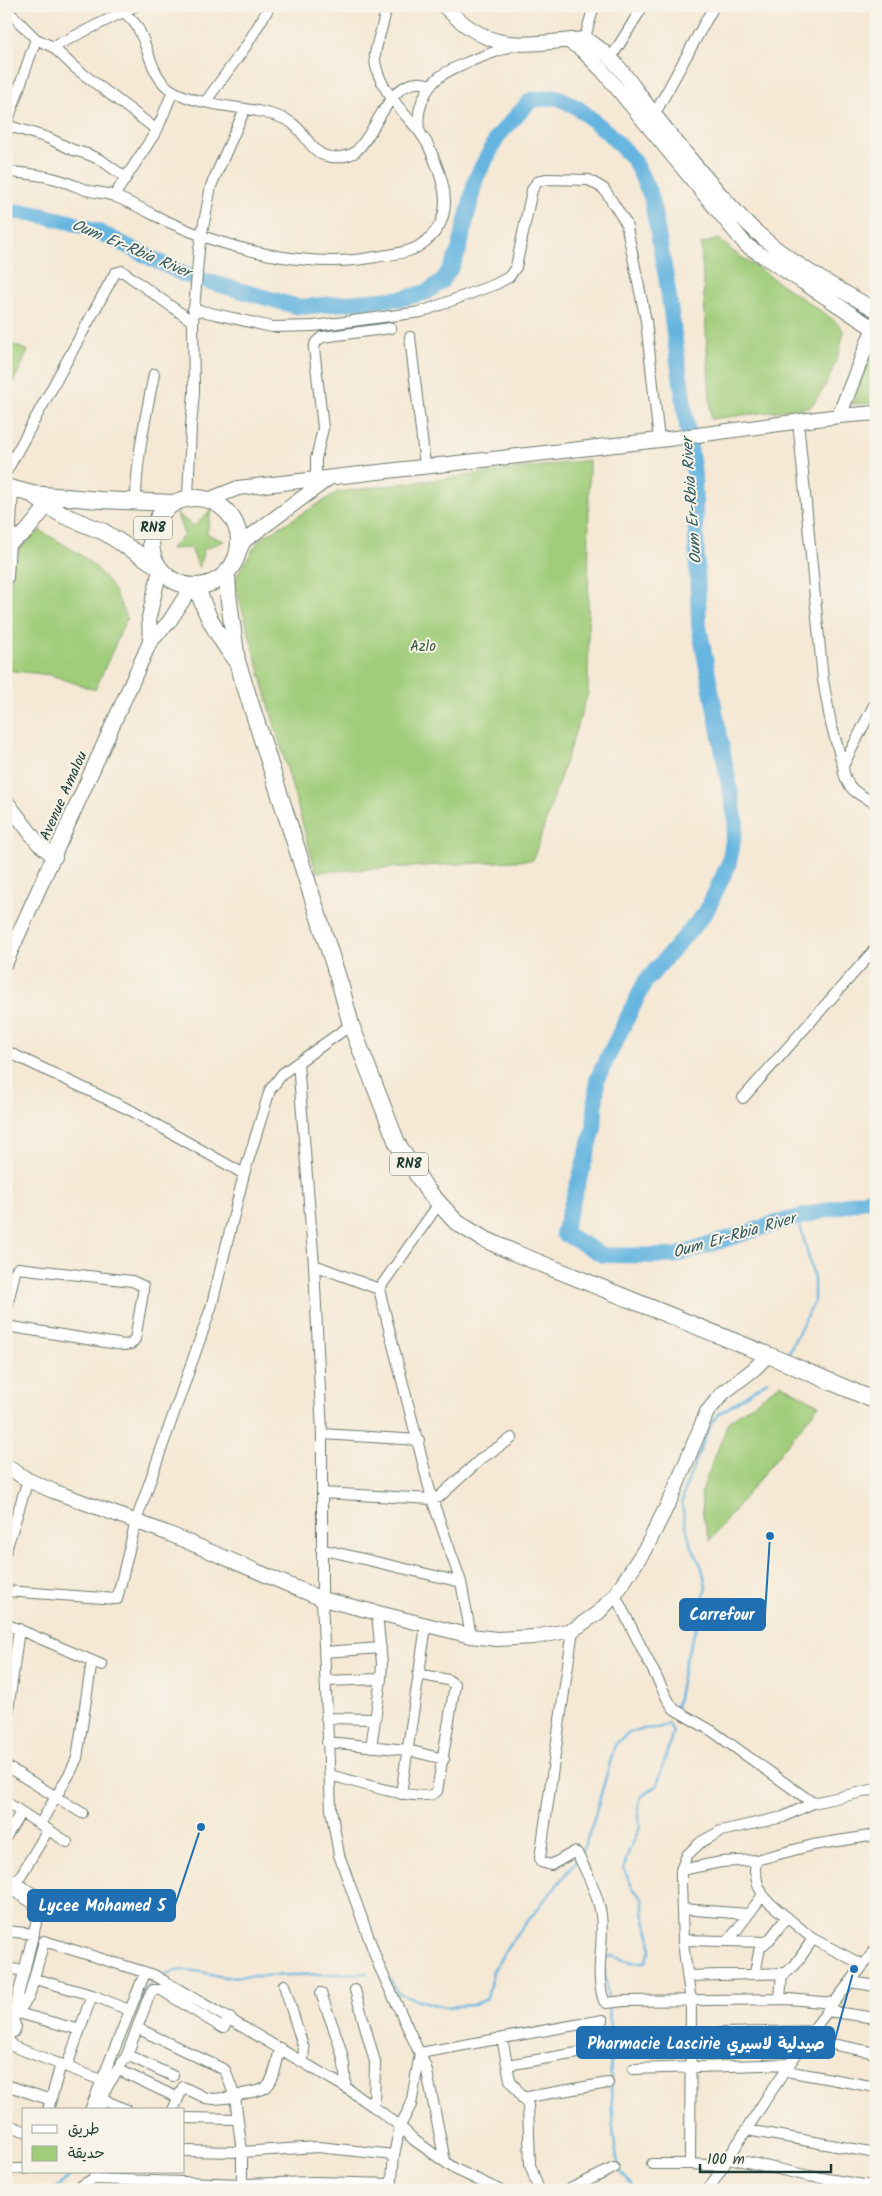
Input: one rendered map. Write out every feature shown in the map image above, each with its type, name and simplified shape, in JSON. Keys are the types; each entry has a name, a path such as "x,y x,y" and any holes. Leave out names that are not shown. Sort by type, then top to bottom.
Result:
{"main road":[{"name":"RN8","path":"9,489 32,494 136,501 208,500 220,506 230,516 236,528 239,542 237,555"},
{"name":"RN8","path":"32,494 47,506 104,532 177,582 194,586 214,630 237,661"},
{"name":"RN8","path":"159,568 153,556 152,532 156,520 164,510 181,500"},
{"path":"194,586 218,579 227,572 237,555"},
{"name":"RN8","path":"227,572 237,661 341,987 351,1025 397,1143 418,1178 438,1204 456,1222 482,1238 515,1253 768,1354 876,1401"}],"street":[{"path":"53,47 121,9 135,6"},
{"path":"206,102 246,46 270,6"},
{"path":"6,172 40,175 114,196 202,235 272,255 303,261 334,262 368,258 414,249 426,242 436,229 447,203 442,178 427,142 392,99 379,76 375,55 384,26 386,6"},
{"path":"444,6 466,27 497,42 514,45 568,41 594,44 612,58 654,115 716,189 761,237 821,278 876,310"},
{"path":"583,44 594,6"},
{"path":"612,58 643,6"},
{"path":"654,115 714,6"},
{"path":"6,8 36,39 53,47 74,67 157,130"},
{"path":"121,9 137,26 157,74 173,91 206,102 245,109 288,121 299,129 314,150 325,155 341,157 352,154 357,150 392,99 402,88 417,82 431,85"},
{"path":"36,39 6,125 48,138 87,154 100,160 126,178"},
{"path":"583,44 602,70 746,245 875,327 838,416"},
{"path":"419,131 420,112 424,96 431,85 445,73 514,45"},
{"path":"114,196 157,130 173,91"},
{"path":"181,500 194,394 192,322 199,249 211,186 245,109"},
{"path":"193,305 272,327 314,326 421,312 496,284 509,277 516,267 532,190 537,182 546,179 589,180 604,189 626,223 646,321 663,440"},
{"path":"6,472 115,274 122,271 192,322"},
{"path":"316,479 316,459 322,428 314,348 316,342 322,337 391,328"},
{"path":"410,337 425,465"},
{"path":"136,501 136,485 154,374"},
{"path":"208,500 238,488 425,465 663,440 798,421 876,413"},
{"path":"798,421 823,680 831,724 843,766 843,775 848,787 876,803"},
{"path":"237,555 244,540 331,476"},
{"path":"6,577 9,489"},
{"path":"7,545 26,532 47,506"},
{"path":"150,642 149,617 159,568"},
{"path":"150,642 169,622 194,586"},
{"name":"Avenue Amalou","path":"6,962 55,857 150,642"},
{"path":"843,766 876,701"},
{"path":"6,801 38,843 55,857"},
{"path":"743,1098 876,948"},
{"path":"6,1591 117,1599 136,1521 211,1308 244,1174 270,1090 282,1073 298,1064 351,1025"},
{"path":"6,1051 132,1111 244,1174"},
{"path":"298,1064 314,1265 322,1434 322,1599 326,1718 332,1809 339,1855 379,1966 420,2053 429,2080 445,2161"},
{"path":"438,1204 379,1289 432,1499 461,1582 471,1636"},
{"path":"314,1265 379,1289"},
{"path":"6,1311 15,1272 18,1268 132,1281 143,1286 136,1339 131,1344 124,1345 6,1326"},
{"path":"6,1466 28,1480 226,1557 322,1599 471,1636 497,1639 534,1636 573,1630 599,1612 615,1595 647,1546 673,1494 707,1412 723,1393 754,1370 768,1354"},
{"path":"322,1434 418,1440"},
{"path":"322,1493 432,1499 439,1497 482,1458 512,1438"},
{"path":"6,1550 28,1480"},
{"path":"321,1549 461,1582"},
{"path":"615,1595 674,1709 712,1731 813,1803"},
{"path":"371,1747 381,1679 381,1648 377,1614"},
{"path":"6,1624 97,1663 76,1758 44,1827 11,1887"},
{"path":"401,1794 426,1626"},
{"path":"6,1726 19,1630"},
{"path":"573,1630 540,1858 541,1862 551,1865 570,1853 577,1853 583,1865 601,1915 600,1974 602,1998 610,2003 780,1999 830,2007 876,2018"},
{"path":"324,1652 381,1648"},
{"path":"330,1775 401,1794 429,1797 434,1795 437,1791 444,1759 455,1685 448,1680 418,1674"},
{"path":"325,1681 381,1679"},
{"path":"326,1718 375,1719"},
{"path":"328,1742 407,1750 444,1759"},
{"path":"8,1770 82,1813"},
{"path":"690,2164 692,2034 683,1940 681,1870 687,1855 701,1842 721,1831 783,1817 813,1803 876,1789"},
{"path":"6,1802 67,1842"},
{"path":"6,1837 21,1812"},
{"path":"681,1870 729,1861 756,1860 813,1845 876,1835"},
{"path":"756,1860 755,1871 758,1885 763,1895 813,1938 863,1965"},
{"path":"6,1876 11,1887 40,1908 12,2017 16,2024 15,2030 6,2034 12,2046 101,2080"},
{"path":"728,1940 763,1895"},
{"path":"682,1909 748,1914"},
{"path":"755,1973 757,1952 777,1932 787,1917"},
{"path":"7,1931 34,1934"},
{"path":"687,1976 782,1973 790,1971 813,1938"},
{"path":"683,1940 766,1942"},
{"path":"12,2017 29,1997 44,1942 149,1974 164,1980 303,2061 374,2107 400,2126 414,2140 445,2161 473,2179 499,2190"},
{"path":"711,2189 766,2098 830,2007 874,1953"},
{"path":"6,1969 25,1970"},
{"path":"780,1999 782,1973"},
{"path":"91,2108 129,2010 149,1974"},
{"path":"35,1979 92,1995 129,2010"},
{"path":"850,1982 876,1986"},
{"path":"284,1985 304,2049 303,2061"},
{"path":"100,2108 107,2087 119,2070 149,1996 154,1990 161,1990 222,2027 230,2018"},
{"path":"355,1990 375,2062 374,2107"},
{"path":"321,1993 341,2053 346,2076 345,2087"},
{"path":"6,2085 49,2105 80,2030 92,1995"},
{"path":"12,2017 80,2030"},
{"path":"420,2053 603,2020"},
{"path":"137,2028 225,2070 235,2096 236,2119 242,2152 242,2187"},
{"path":"631,2035 810,2035 876,2053"},
{"path":"502,2038 510,2080 528,2105 530,2165 539,2190"},
{"path":"174,2108 183,2087 206,2098 214,2099 264,2089 269,2084 280,2048"},
{"path":"507,2064 601,2049"},
{"path":"74,2190 92,2174 148,2177 242,2187 315,2182 391,2187 394,2155 400,2126 411,2105 420,2053"},
{"path":"126,2055 173,2076"},
{"path":"633,2068 691,2065 788,2068 876,2087"},
{"path":"119,2070 178,2098"},
{"path":"522,2098 608,2083"},
{"path":"102,2099 122,2108"},
{"path":"185,2118 236,2119"},
{"path":"6,2124 22,2131"},
{"path":"6,2130 22,2132"},
{"path":"748,2130 876,2153"},
{"path":"185,2150 242,2152 318,2147 394,2155"},
{"path":"652,2164 727,2162 876,2187"},
{"path":"568,2190 614,2168"},
{"path":"6,2169 22,2169"}],"green space":[{"path":"719,239 734,252 834,320 844,331 832,372 822,391 810,407 711,419 701,244"},
{"path":"6,341 28,351 6,398"},
{"path":"875,344 876,403 852,404"},
{"name":"Azlo","path":"589,460 588,693 533,860 316,872 234,580 260,539 338,492"},
{"path":"211,510 207,534 224,541 204,549 199,568 191,548 170,549 184,535 177,514 194,526"},
{"path":"39,530 82,556 102,574 119,600 127,618 95,690 51,675 6,670 6,637 12,557"},
{"path":"781,1384 819,1405 710,1540 703,1517 701,1492 729,1421"}],"waterway":[{"name":"Oum Er-Rbia River","path":"6,211 31,213 70,222 97,231 185,275 299,307 404,298 427,292 442,281 452,266 459,250 476,178 498,136 531,100 557,97 578,108 607,132 634,160 651,196 666,277 694,475 699,626 736,822 729,863 706,912 645,982 597,1079 594,1129 563,1233 603,1255 674,1256 773,1224 876,1197"},
{"path":"787,1356 814,1301 814,1278 798,1217"},
{"path":"676,1707 685,1662 701,1611 706,1586 702,1568 690,1542 684,1518 682,1502 687,1483 711,1423 719,1414 767,1381"},
{"path":"581,1854 592,1826 615,1745 631,1732 661,1727 668,1723 673,1732 657,1785 641,1797 638,1807 640,1827 626,1858 624,1869 632,1887 643,1900 643,1913 650,1935 651,1951 645,1962 631,1962 612,1956 604,1959"},
{"path":"390,1979 397,1992 407,1997 444,2007 474,2005 487,1999 493,1971 511,1942 577,1860"},
{"path":"604,1969 608,1998"},
{"path":"162,1976 184,1970 223,1977 367,1973"},
{"path":"142,1994 155,1980"},
{"path":"609,2006 613,2130 620,2171 634,2190"},
{"path":"55,2190 72,2174"}],"place":[{"name":"Carrefour","path":"770,1536"},
{"name":"Lycee Mohamed 5","path":"201,1827"},
{"name":"Pharmacie Lascirie صيدلية لاسيري","path":"854,1969"}]}
